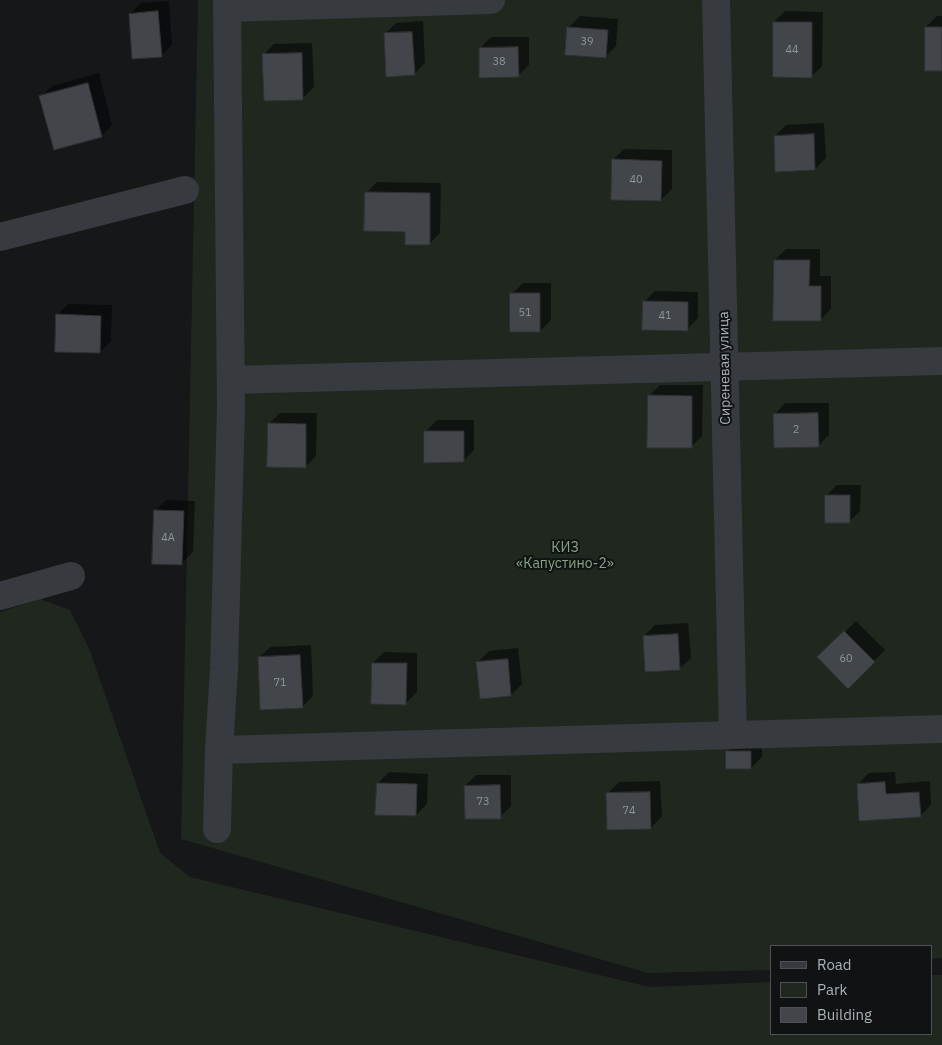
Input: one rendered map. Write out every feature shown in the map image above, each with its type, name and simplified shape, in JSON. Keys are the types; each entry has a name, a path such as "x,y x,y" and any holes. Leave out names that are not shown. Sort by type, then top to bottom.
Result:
{"street":[{"path":"217,829 224,669 230,380 227,4 491,0"},
{"name":"Сиреневая улица","path":"716,0 733,735"},
{"path":"0,238 185,190"},
{"path":"230,380 724,365 942,361"},
{"path":"0,596 71,576"},
{"path":"219,750 942,729"}],"green space":[{"name":"КИЗ «Капустино-2»","path":"198,0 942,0 942,958 932,959 932,945 770,945 770,970 648,973 181,839"},
{"path":"40,599 70,610 90,651 160,853 190,877 650,987 770,982 770,1035 932,1035 932,975 942,975 942,1045 0,1045 0,612"}],"building":[{"path":"158,11 162,57 132,59 129,14"},
{"path":"773,22 812,22 812,78 773,77"},
{"path":"567,27 608,30 606,58 565,55"},
{"path":"925,27 942,27 942,71 925,71"},
{"path":"412,32 415,75 386,77 384,33"},
{"path":"518,47 519,77 479,78 479,48"},
{"path":"302,53 303,100 264,101 262,54"},
{"path":"88,83 102,137 54,150 39,96"},
{"path":"814,134 815,170 775,172 774,136"},
{"path":"612,159 662,161 661,201 611,200"},
{"path":"365,192 430,193 430,245 405,245 405,232 364,231"},
{"path":"774,260 810,260 809,286 821,286 821,321 773,321"},
{"path":"510,293 540,293 540,332 510,332"},
{"path":"643,301 688,302 688,331 642,330"},
{"path":"56,314 101,316 100,353 55,352"},
{"path":"648,395 692,396 692,448 647,448"},
{"path":"818,413 819,447 774,448 773,414"},
{"path":"268,423 306,424 306,468 267,467"},
{"path":"424,431 464,431 464,462 424,463"},
{"path":"825,495 850,495 850,523 825,523"},
{"path":"154,510 184,511 182,565 152,564"},
{"path":"844,631 875,662 848,689 817,657"},
{"path":"678,634 680,670 645,672 643,636"},
{"path":"300,655 303,708 260,710 258,657"},
{"path":"508,659 511,696 480,699 476,662"},
{"path":"372,663 407,663 406,705 371,704"},
{"path":"726,751 751,751 751,769 726,769"},
{"path":"885,782 886,794 919,792 921,817 859,821 857,784"},
{"path":"377,783 417,784 416,816 375,815"},
{"path":"500,785 501,819 465,819 464,786"},
{"path":"650,792 651,829 607,830 606,793"}]}
